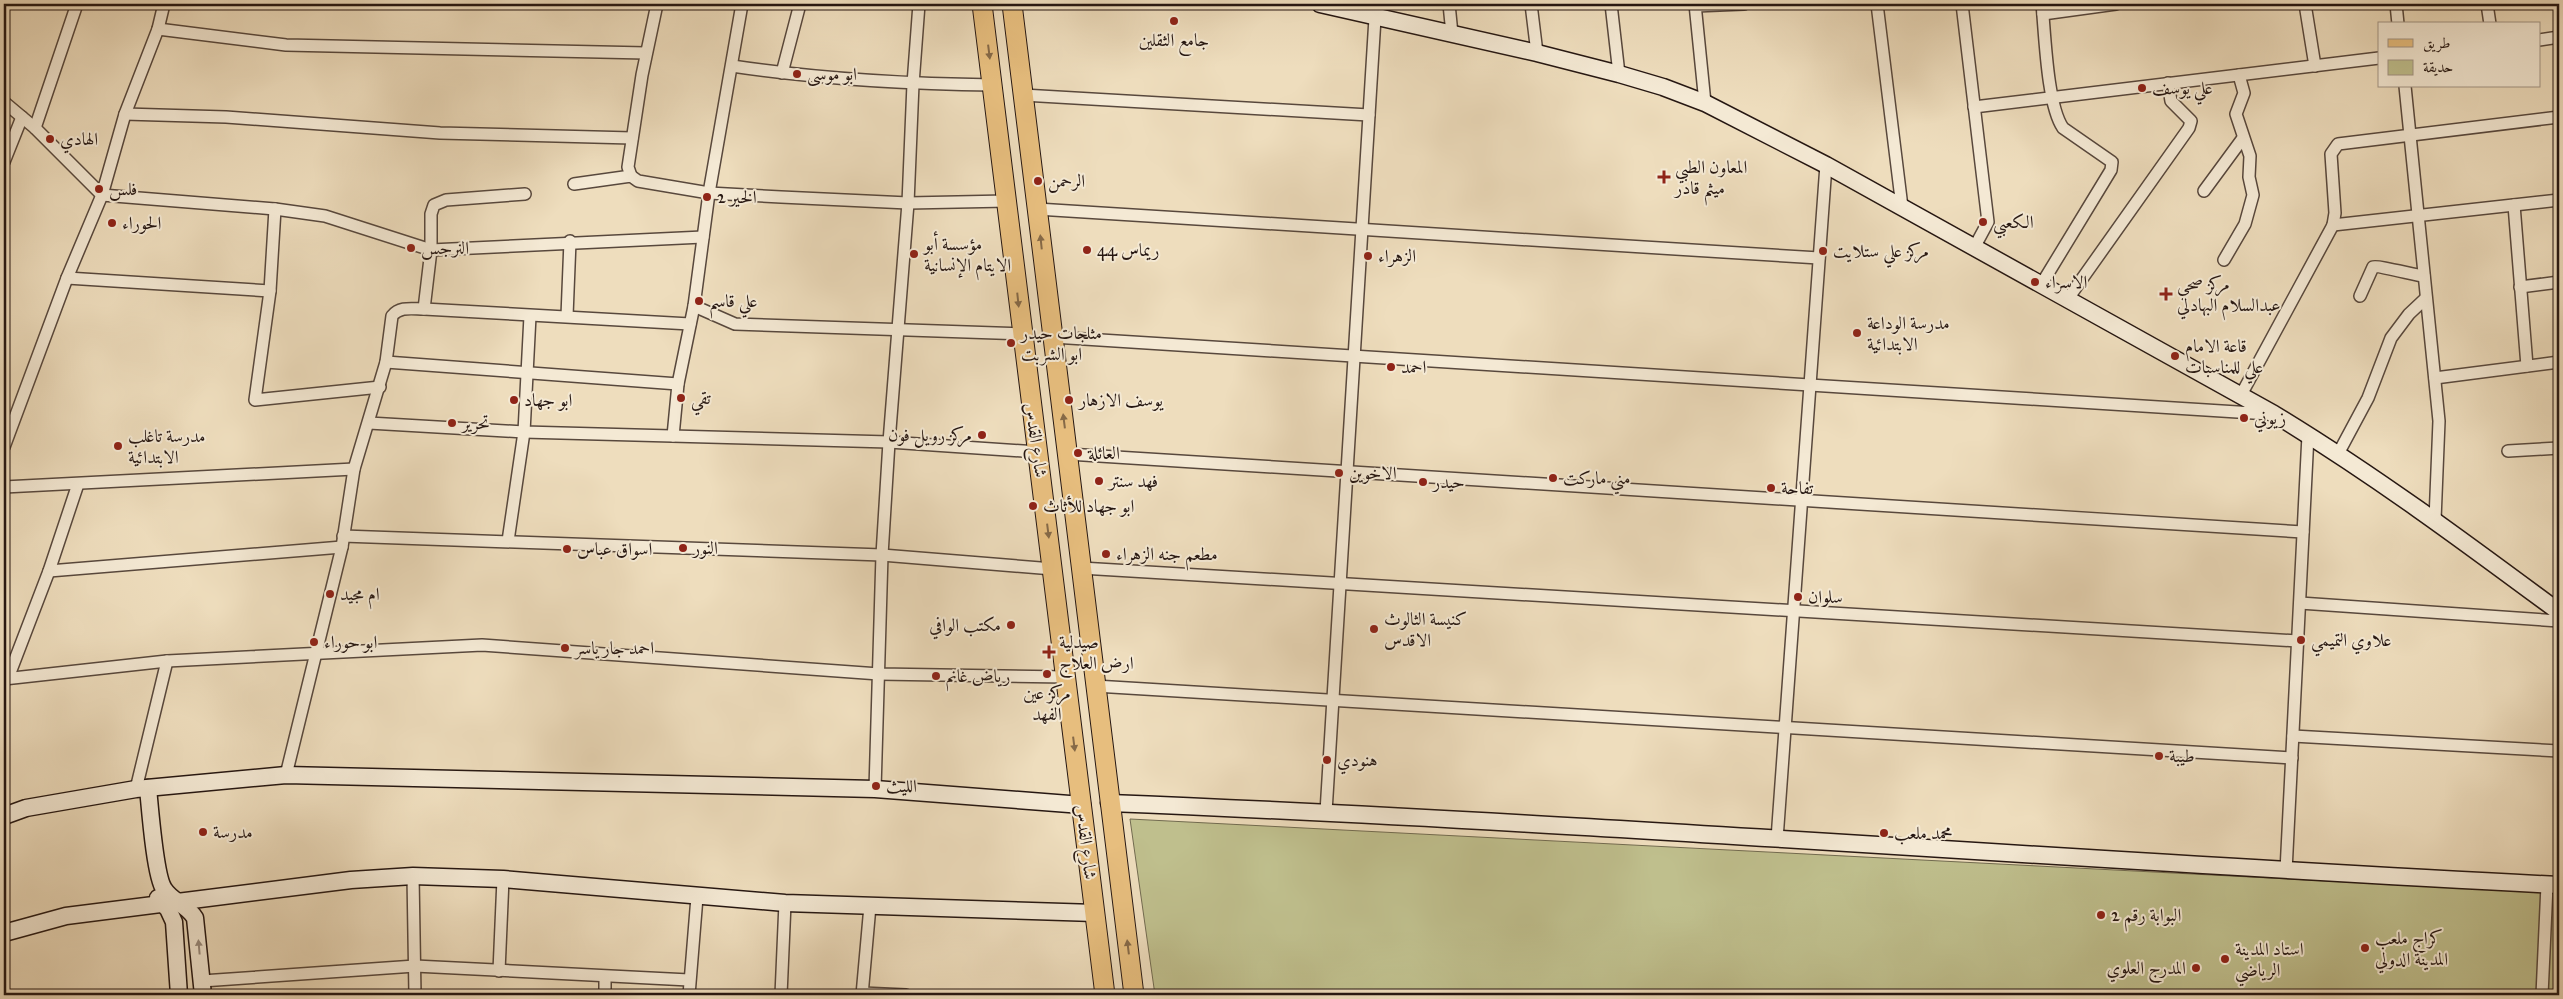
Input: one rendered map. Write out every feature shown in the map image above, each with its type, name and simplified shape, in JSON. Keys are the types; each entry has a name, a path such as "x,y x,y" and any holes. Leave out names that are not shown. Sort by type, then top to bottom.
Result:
{"main road":[{"name":"شارع القدس","path":"982,4 1105,995"},
{"name":"شارع القدس","path":"1012,4 1134,995"},
{"path":"1016,271 1044,268"},
{"path":"1056,604 1067,616 1086,617"},
{"path":"1060,633 1070,624 1080,623 1086,617"}],"street":[{"path":"35,128 78,4"},
{"path":"4,447 67,278 102,195 125,114 158,29 164,4"},
{"path":"630,176 628,167 632,138 646,53 657,4"},
{"path":"673,436 678,384 694,306 709,193 742,4"},
{"path":"782,73 800,4"},
{"path":"874,789 888,442 908,203 912,84 919,4"},
{"path":"1320,4 1365,12 1619,74 1663,87 1705,103 1826,165 2274,414 2338,454 2435,520 2559,612"},
{"path":"1449,4 1452,34"},
{"path":"1531,4 1537,53"},
{"path":"1611,4 1619,74"},
{"path":"1705,103 1695,5 1744,4"},
{"path":"1877,4 1902,207"},
{"path":"1962,4 1988,222 1974,248"},
{"path":"2040,285 2111,170 2112,162 2063,128 2058,122 2052,97 2042,9 2116,4"},
{"path":"2305,4 2315,66"},
{"path":"2396,4 2398,22"},
{"path":"2487,4 2490,22"},
{"path":"1326,812 1369,115 1365,12"},
{"path":"158,29 286,45 646,53"},
{"path":"2540,40 2559,37"},
{"path":"1974,107 2378,58"},
{"path":"732,66 782,73 912,84 993,85"},
{"path":"2224,260 2245,224 2253,202 2249,177 2250,156 2242,138 2236,114 2244,93 2239,75"},
{"path":"2067,300 2189,128 2191,121 2188,116 2171,101 2168,83"},
{"path":"2405,88 2439,421 2435,520"},
{"path":"1024,95 1369,115"},
{"path":"4,102 35,128 102,195 275,209 325,216 431,250 570,241 703,236"},
{"path":"125,114 226,118 440,133 632,138"},
{"path":"4,162 22,117"},
{"path":"2241,395 2333,225 2335,213 2331,154 2333,148 2338,144 2559,117"},
{"path":"2204,191 2242,138"},
{"path":"1777,839 1826,165"},
{"path":"574,184 630,176 638,181 709,193 908,203 1007,201"},
{"path":"424,309 431,250 431,214 438,202 525,194"},
{"path":"2333,225 2559,200"},
{"path":"2514,205 2527,366"},
{"path":"275,209 270,291 255,400 380,387"},
{"path":"1037,209 1819,258"},
{"path":"567,316 570,241"},
{"path":"2360,296 2372,267 2376,266 2424,276"},
{"path":"67,278 270,291"},
{"path":"2520,287 2559,282"},
{"path":"2338,454 2368,398 2391,338 2409,314 2426,298"},
{"path":"694,306 735,324 1022,334"},
{"path":"286,775 343,542 354,469 386,362 392,316 401,309 424,309 690,324"},
{"path":"508,541 524,432 530,316"},
{"path":"1053,337 2274,414"},
{"path":"386,362 678,384"},
{"path":"2435,378 2559,362"},
{"path":"369,424 524,432 888,442 1038,452"},
{"path":"2286,871 2308,435"},
{"path":"2508,451 2559,448"},
{"path":"1068,454 2303,532"},
{"path":"4,487 354,469"},
{"path":"78,484 49,570 6,678 168,661 482,645 879,674 1066,677"},
{"path":"49,570 343,542 508,541 882,555 1053,569"},
{"path":"1081,568 2298,641"},
{"path":"2300,603 2559,621"},
{"path":"168,661 142,788 159,880 171,903 179,995"},
{"path":"1095,686 2292,758"},
{"path":"2293,736 2559,751"},
{"path":"4,816 26,808 142,788 286,775 874,789 1082,805"},
{"path":"1110,803 1326,812 2286,871 2553,885 2542,995"},
{"path":"413,876 415,995"},
{"path":"4,932 66,916 351,880 413,876 503,879 785,903 1095,913"},
{"path":"499,971 503,879"},
{"path":"688,995 697,897"},
{"path":"171,903 189,909 196,923 202,988 415,966 605,978 690,980"},
{"path":"781,995 785,903"},
{"path":"870,906 862,994 906,995"},
{"path":"605,978 605,995"}],"green space":[{"path":"1130,819 2559,893 2559,995 1155,995"}],"place":[{"name":"جامع الثقلين","path":"1174,21"},
{"name":"ابو موسى","path":"797,74"},
{"name":"علي يوسف","path":"2142,88"},
{"name":"الهادي","path":"50,139"},
{"name":"المعاون الطبي ميثم قادر","path":"1664,177"},
{"name":"الرحمن","path":"1038,181"},
{"name":"فلس","path":"99,189"},
{"name":"الخير 2","path":"707,197"},
{"name":"الكعبي","path":"1983,222"},
{"name":"الحوراء","path":"112,223"},
{"name":"النرجس","path":"411,248"},
{"name":"ريماس 44","path":"1087,250"},
{"name":"مركز علي ستلايت","path":"1823,251"},
{"name":"مؤسسة أبو الايتام الإنسانية","path":"914,254"},
{"name":"الزهراء","path":"1368,256"},
{"name":"الاسراء","path":"2035,282"},
{"name":"مركز صحي عبدالسلام البهادلي","path":"2166,294"},
{"name":"علي قاسم","path":"699,301"},
{"name":"مدرسة الوداعة الابتدائية","path":"1857,333"},
{"name":"مثلجات حيدر ابو الشربت","path":"1011,343"},
{"name":"قاعة الامام علي للمناسبات","path":"2175,356"},
{"name":"احمد","path":"1391,367"},
{"name":"تقي","path":"681,398"},
{"name":"ابو جهاد","path":"514,400"},
{"name":"يوسف الازهار","path":"1069,400"},
{"name":"زيوني","path":"2244,418"},
{"name":"تحرير","path":"452,423"},
{"name":"مركز رويل فون","path":"982,435"},
{"name":"مدرسة تاغلب الابتدائية","path":"118,446"},
{"name":"العائلة","path":"1078,453"},
{"name":"الاخوين","path":"1339,473"},
{"name":"مني ماركت","path":"1553,478"},
{"name":"فهد سنتر","path":"1099,481"},
{"name":"حيدر","path":"1423,482"},
{"name":"تفاحة","path":"1771,488"},
{"name":"ابو جهاد للأثاث","path":"1033,506"},
{"name":"النور","path":"683,548"},
{"name":"اسواق عباس","path":"567,549"},
{"name":"مطعم جنه الزهراء","path":"1106,554"},
{"name":"ام مجيد","path":"330,594"},
{"name":"سلوان","path":"1798,597"},
{"name":"مكتب الوافي","path":"1011,625"},
{"name":"كنيسة الثالوث الاقدس","path":"1374,629"},
{"name":"علاوي التميمي","path":"2301,640"},
{"name":"ابو حوراء","path":"314,642"},
{"name":"احمد جار ياسر","path":"565,648"},
{"name":"صيدلية ارض العلاج","path":"1049,652"},
{"name":"مركز عين الفهد","path":"1047,674"},
{"name":"رياض غانم","path":"936,676"},
{"name":"طيبة","path":"2159,756"},
{"name":"هنودي","path":"1327,760"},
{"name":"الليث","path":"876,786"},
{"name":"مدرسة","path":"203,832"},
{"name":"محمد ملعب","path":"1884,833"},
{"name":"البوابة رقم 2","path":"2101,915"},
{"name":"كراج ملعب المدينة الدولي","path":"2365,948"},
{"name":"استاد المدينة الرياضي","path":"2225,959"},
{"name":"المدرج العلوي","path":"2196,968"}]}
